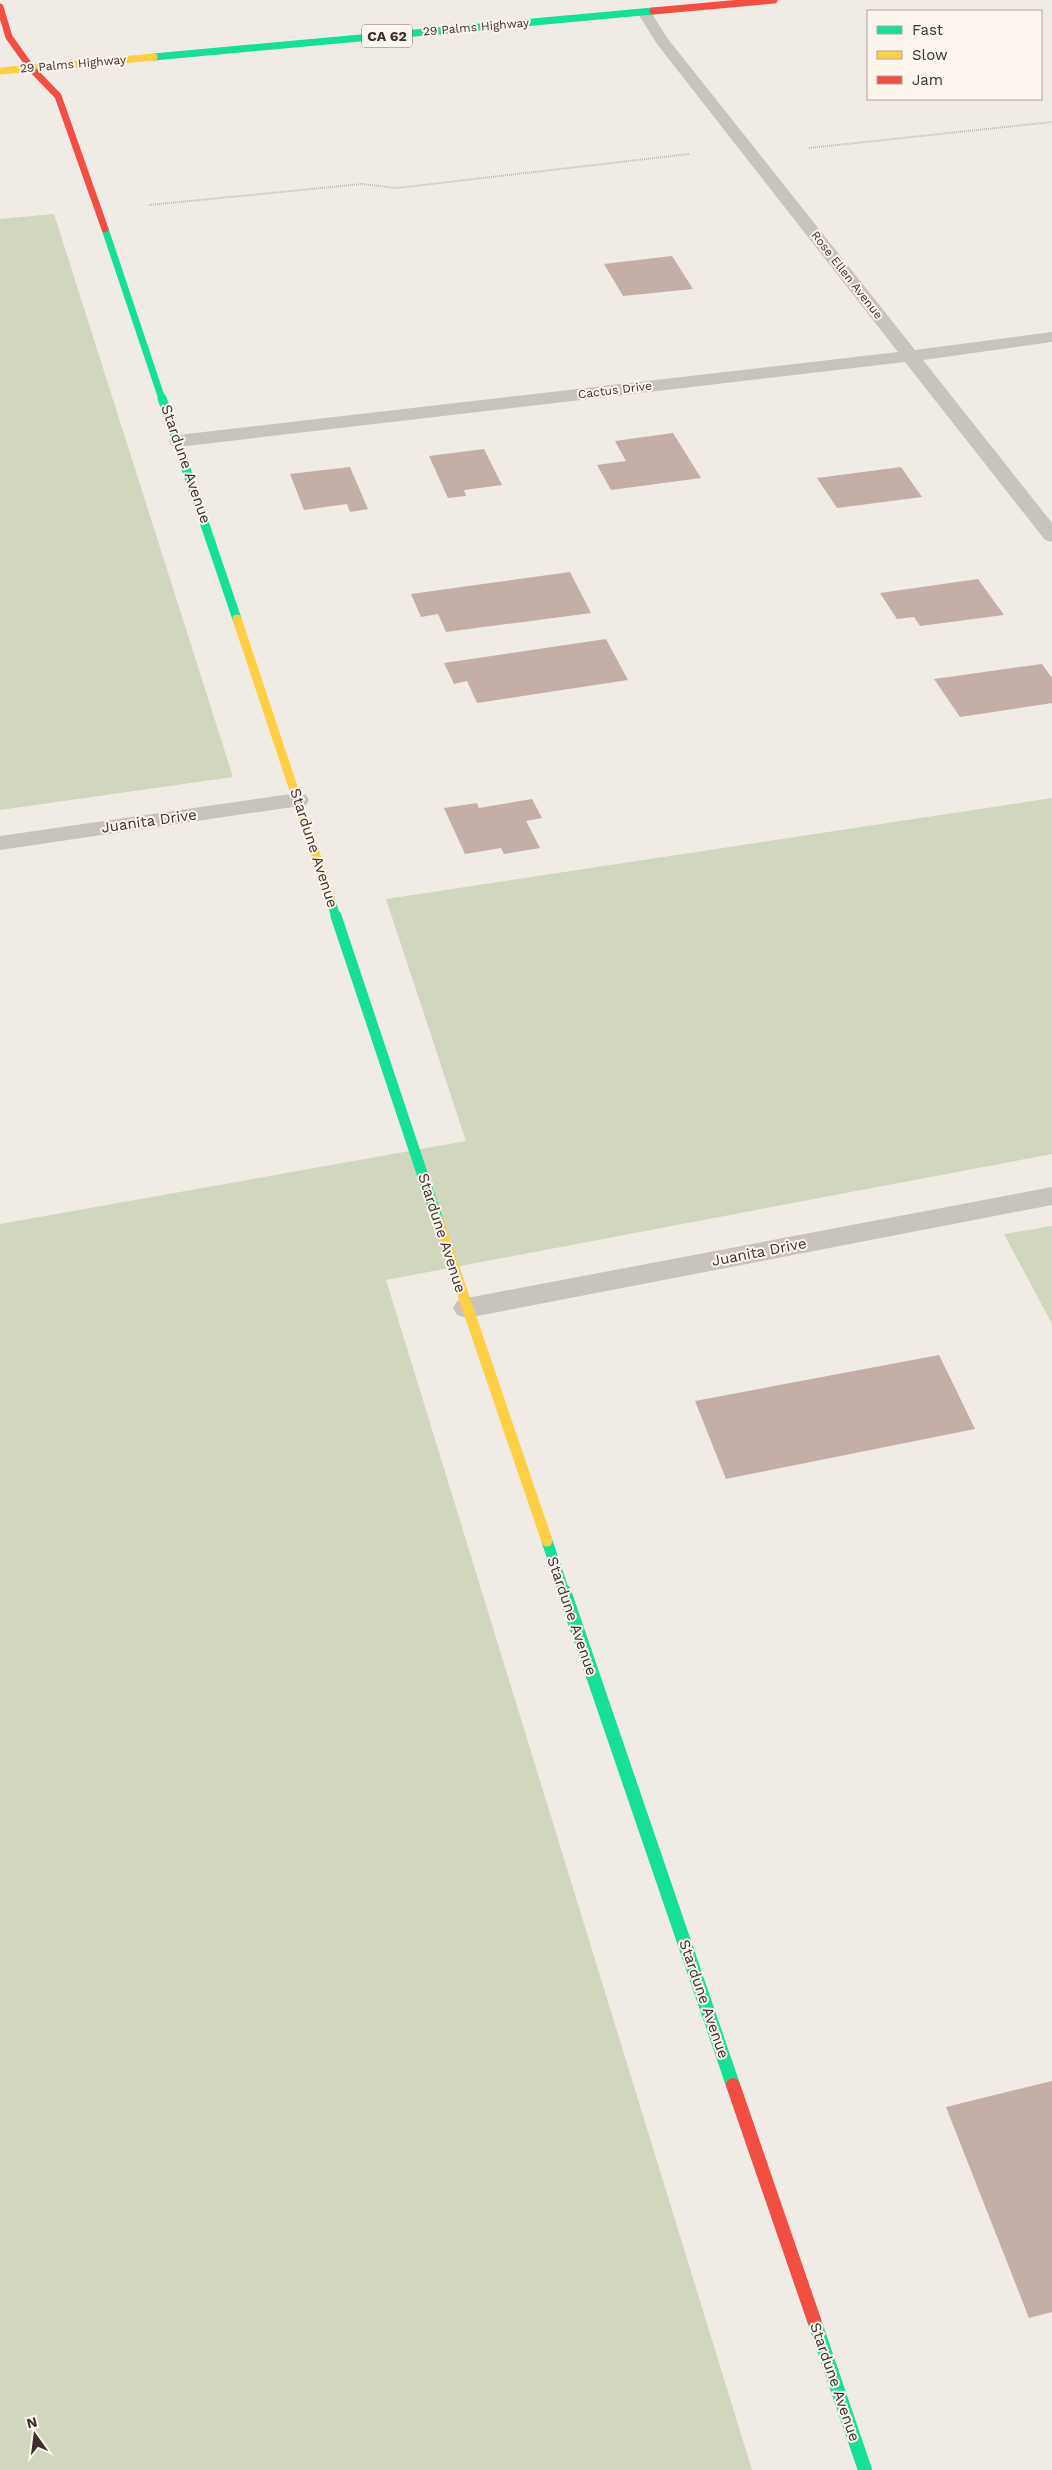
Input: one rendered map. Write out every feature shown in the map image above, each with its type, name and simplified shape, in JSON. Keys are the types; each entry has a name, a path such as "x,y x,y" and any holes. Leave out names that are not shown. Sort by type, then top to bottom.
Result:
{"street":[{"name":"29 Palms Highway","path":"0,71 774,0"},
{"name":"Stardune Avenue","path":"0,7 9,36 31,68 58,96 178,441 467,1308 865,2470"},
{"name":"Rose Ellen Avenue","path":"644,12 662,41 1052,536"},
{"name":"Cactus Drive","path":"178,441 910,356 1052,337"},
{"name":"Juanita Drive","path":"0,843 298,800"},
{"name":"Juanita Drive","path":"467,1308 1052,1196"}],"path":[{"path":"98,210 362,184 397,188 749,151 1052,122"}],"green space":[{"path":"54,214 233,777 0,810 0,219"},
{"path":"1052,798 1052,1154 386,1280 752,2470 0,2470 0,1224 466,1141 386,899"},
{"path":"1052,1226 1052,1324 1004,1234"}],"building":[{"path":"672,256 693,289 623,296 604,264"},
{"path":"673,433 701,478 611,490 597,465 626,461 615,441"},
{"path":"484,449 502,485 464,490 466,496 448,498 429,456"},
{"path":"350,467 368,509 350,512 347,504 304,510 290,474"},
{"path":"901,467 922,497 837,508 817,478"},
{"path":"570,572 591,613 446,632 438,614 421,617 411,594"},
{"path":"978,579 1004,615 920,626 914,617 897,619 880,593"},
{"path":"606,639 628,680 477,703 467,681 454,684 444,663"},
{"path":"1042,664 1052,678 1052,703 960,717 934,679"},
{"path":"532,799 542,818 526,821 540,848 504,854 501,848 465,854 444,808 477,803 479,808"},
{"path":"939,1355 975,1429 726,1479 695,1401"},
{"path":"1052,2081 1052,2312 1029,2318 946,2107"}],"traffic: fast":[{"path":"154,57 653,11"},
{"path":"105,229 237,619"},
{"path":"331,901 438,1221"},
{"path":"547,1541 733,2085"},
{"path":"814,2320 865,2470"}],"traffic: slow":[{"path":"0,71 154,57"},
{"path":"237,619 331,901"},
{"path":"438,1221 547,1541"}],"traffic: jam":[{"path":"653,11 774,0"},
{"path":"0,7 9,37 31,68 58,96 105,229"},
{"path":"733,2085 814,2320"}]}
